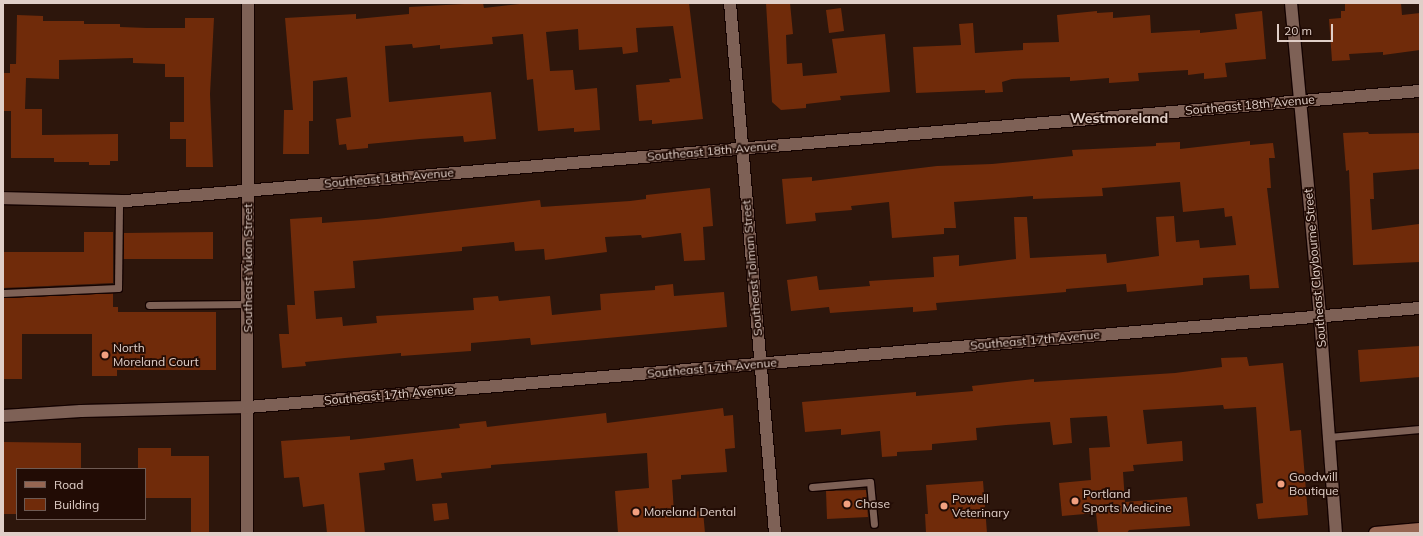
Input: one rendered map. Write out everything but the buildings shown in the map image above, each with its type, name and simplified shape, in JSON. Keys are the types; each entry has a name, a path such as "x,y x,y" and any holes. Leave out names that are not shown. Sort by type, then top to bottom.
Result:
{"main road":[{"path":"1375,533 1420,529"}],"street":[{"name":"Southeast Yukon Street","path":"247,533 248,3"},
{"name":"Southeast Tolman Street","path":"730,3 775,533"},
{"name":"Southeast Claybourne Street","path":"1291,3 1320,316 1336,533"},
{"name":"Southeast 18th Avenue","path":"3,198 119,200 1420,91"},
{"name":"Southeast 17th Avenue","path":"3,416 81,411 248,407 1420,308"}],"lane":[{"path":"3,293 118,288 119,200"},
{"path":"149,305 248,304"},
{"path":"1329,437 1420,429"},
{"path":"812,487 870,482 874,524"}],"place":[{"name":"North Moreland Court","path":"105,355"},
{"name":"Goodwill Boutique","path":"1281,484"},
{"name":"Portland Sports Medicine","path":"1075,501"},
{"name":"Chase","path":"847,504"},
{"name":"Powell Veterinary","path":"944,506"},
{"name":"Moreland Dental","path":"636,512"}],"district":[{"name":"Westmoreland","path":"1119,118"}]}
